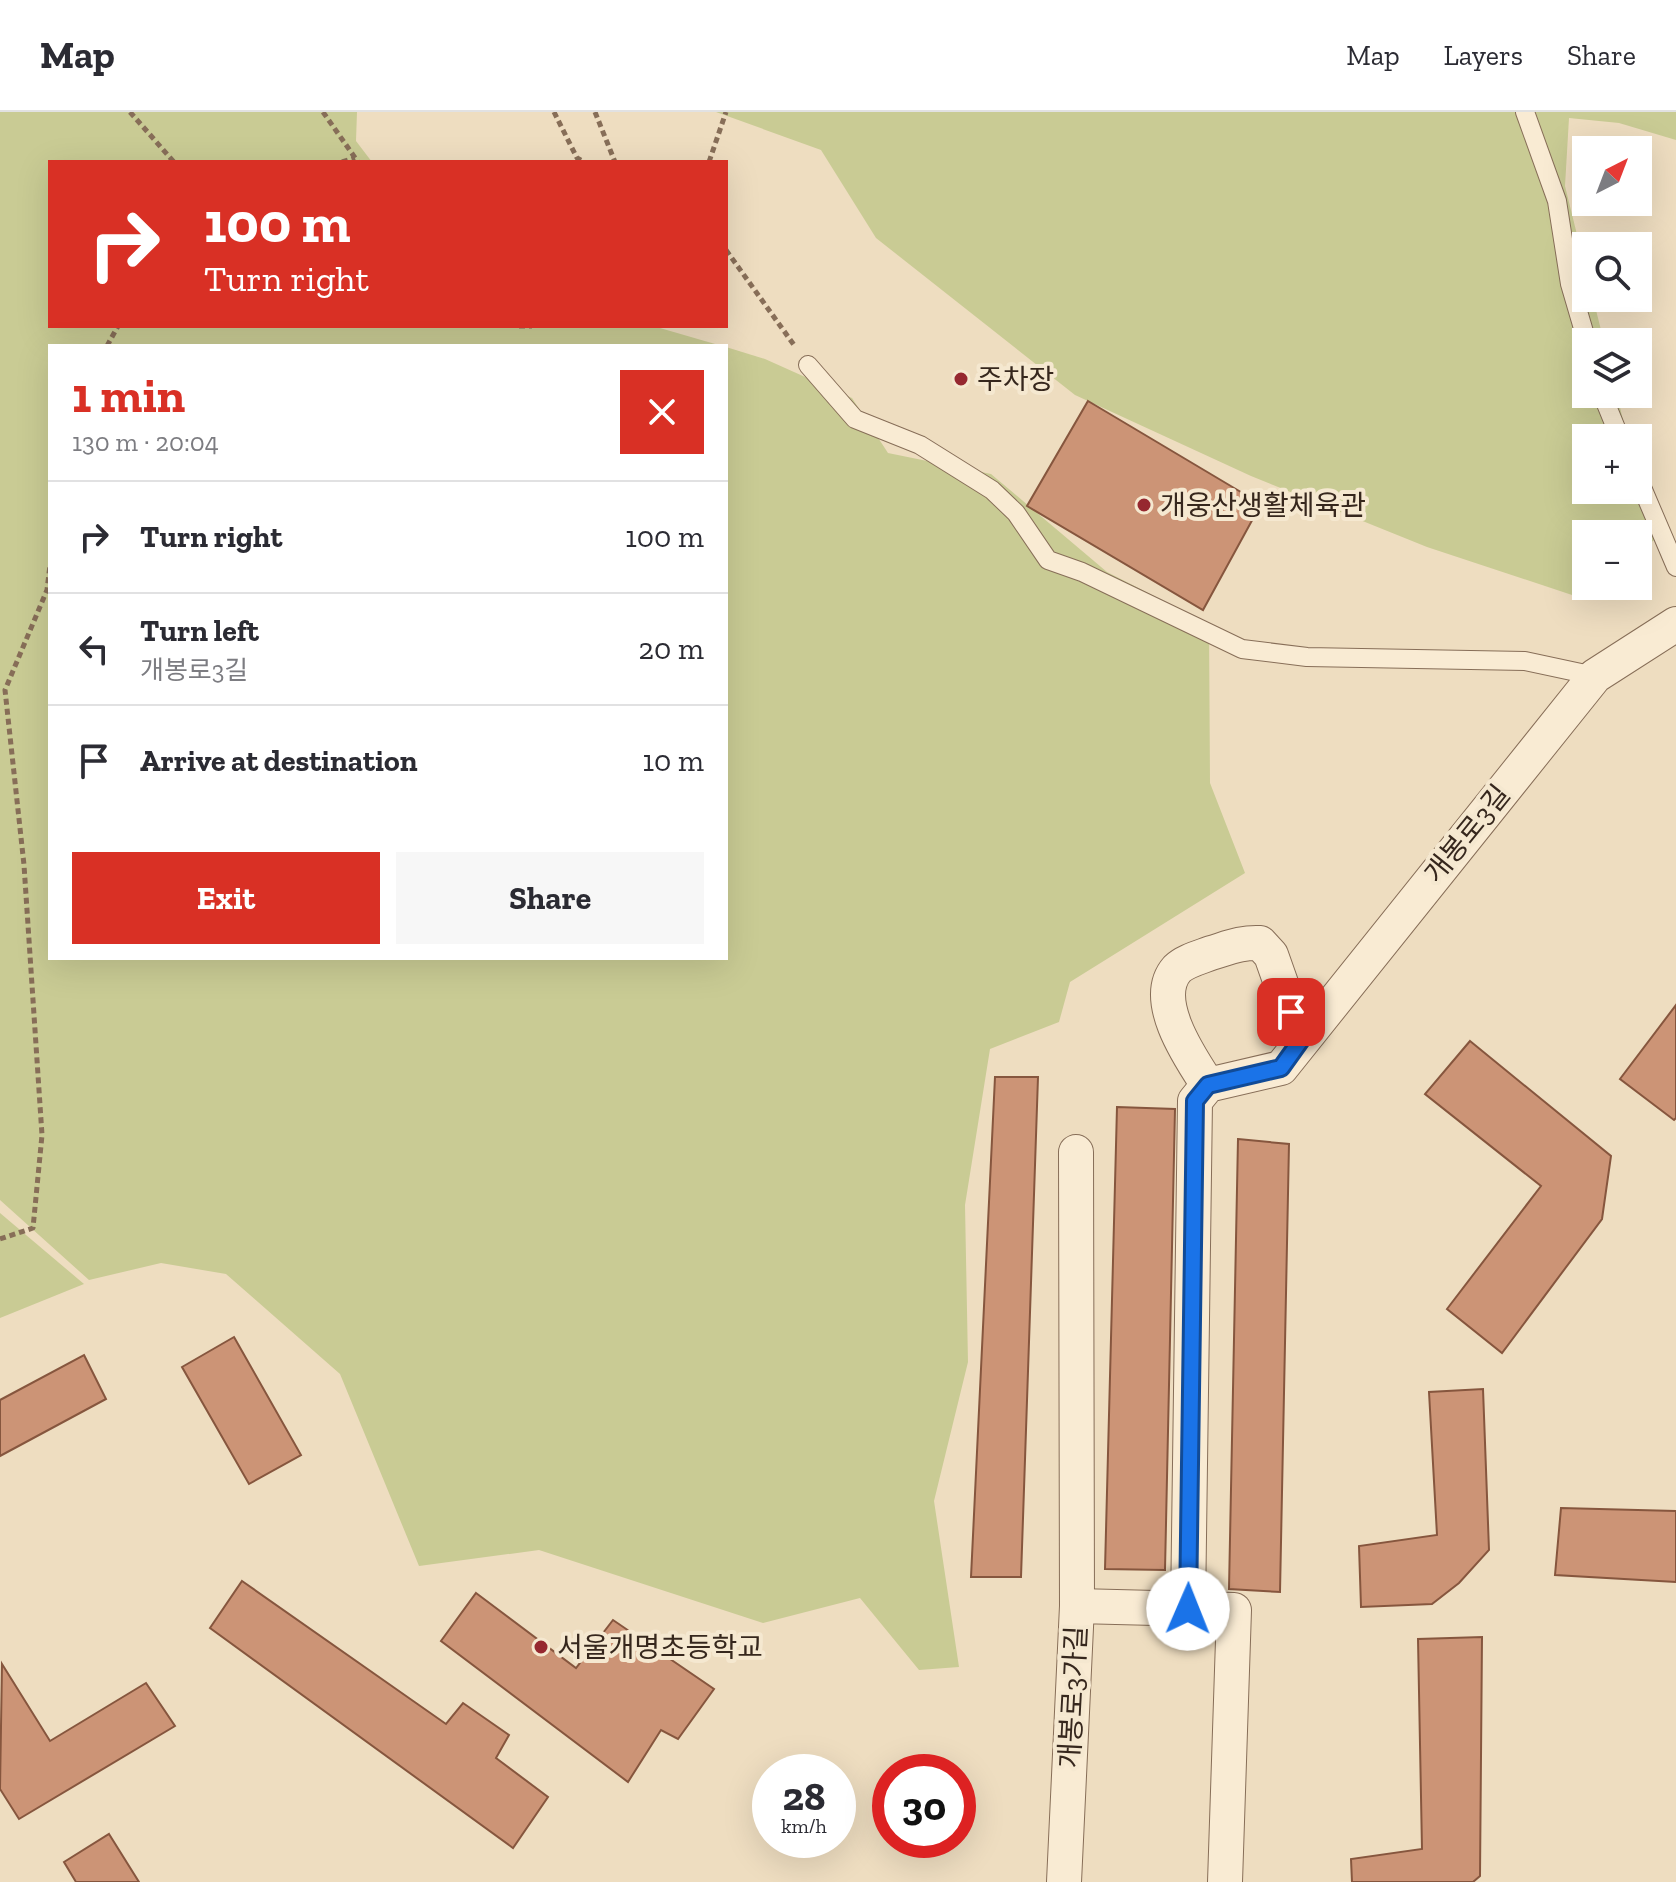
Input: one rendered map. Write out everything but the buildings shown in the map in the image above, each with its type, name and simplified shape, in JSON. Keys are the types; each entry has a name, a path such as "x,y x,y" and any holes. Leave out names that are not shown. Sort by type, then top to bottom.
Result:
{"street":[{"name":"개봉로3길","path":"1208,1085 1281,1068 1595,676 1676,624"},
{"path":"1188,1609 1195,1101 1208,1085 1182,1045 1172,1019 1170,984 1177,969 1193,960 1245,942 1260,943 1271,955 1301,1040"},
{"path":"1076,1152 1077,1606"},
{"name":"개봉로3가길","path":"1064,1882 1077,1606 1234,1610 1225,1882"}],"lane":[{"path":"1525,112 1557,201 1570,284 1583,328"},
{"path":"808,365 855,419 920,445 992,490 1016,513 1048,560 1082,572 1242,649 1307,657 1525,661 1595,676"},
{"path":"1649,504 1676,567"}],"path":[{"path":"130,112 172,160"},
{"path":"323,112 356,160"},
{"path":"554,112 580,160"},
{"path":"595,112 614,160"},
{"path":"710,160 726,112"},
{"path":"728,253 808,365"},
{"path":"0,1239 33,1228 42,1135 24,865 5,690 48,582"}],"green space":[{"path":"0,112 357,112 356,141 370,160 48,160 48,328 660,328 715,344 48,344 48,960 728,960 728,348 765,359 852,398 888,453 991,474 1107,572 1209,624 1210,783 1245,873 1070,982 1059,1022 990,1049 965,1205 968,1362 934,1501 959,1667 919,1670 860,1598 763,1623 539,1550 419,1566 340,1374 226,1274 161,1263 89,1280 0,1200"},
{"path":"716,112 1676,112 1676,140 1619,123 1569,118 1565,186 1576,232 1572,232 1572,312 1596,312 1600,328 1572,328 1572,408 1620,408 1624,424 1572,424 1572,504 1644,504 1651,520 1572,520 1572,595 1427,547 1251,476 1075,395 876,238 821,150"},
{"path":"1652,523 1658,537 1652,542"},
{"path":"0,1213 84,1284 0,1318"}],"place":[{"name":"주차장","path":"961,379"},
{"name":"개웅산생활체육관","path":"1144,505"},
{"name":"서울개명초등학교","path":"541,1647"}],"route":[{"path":"1188,1609 1195,1101 1208,1085 1281,1068 1301,1040 1291,1012"}]}
